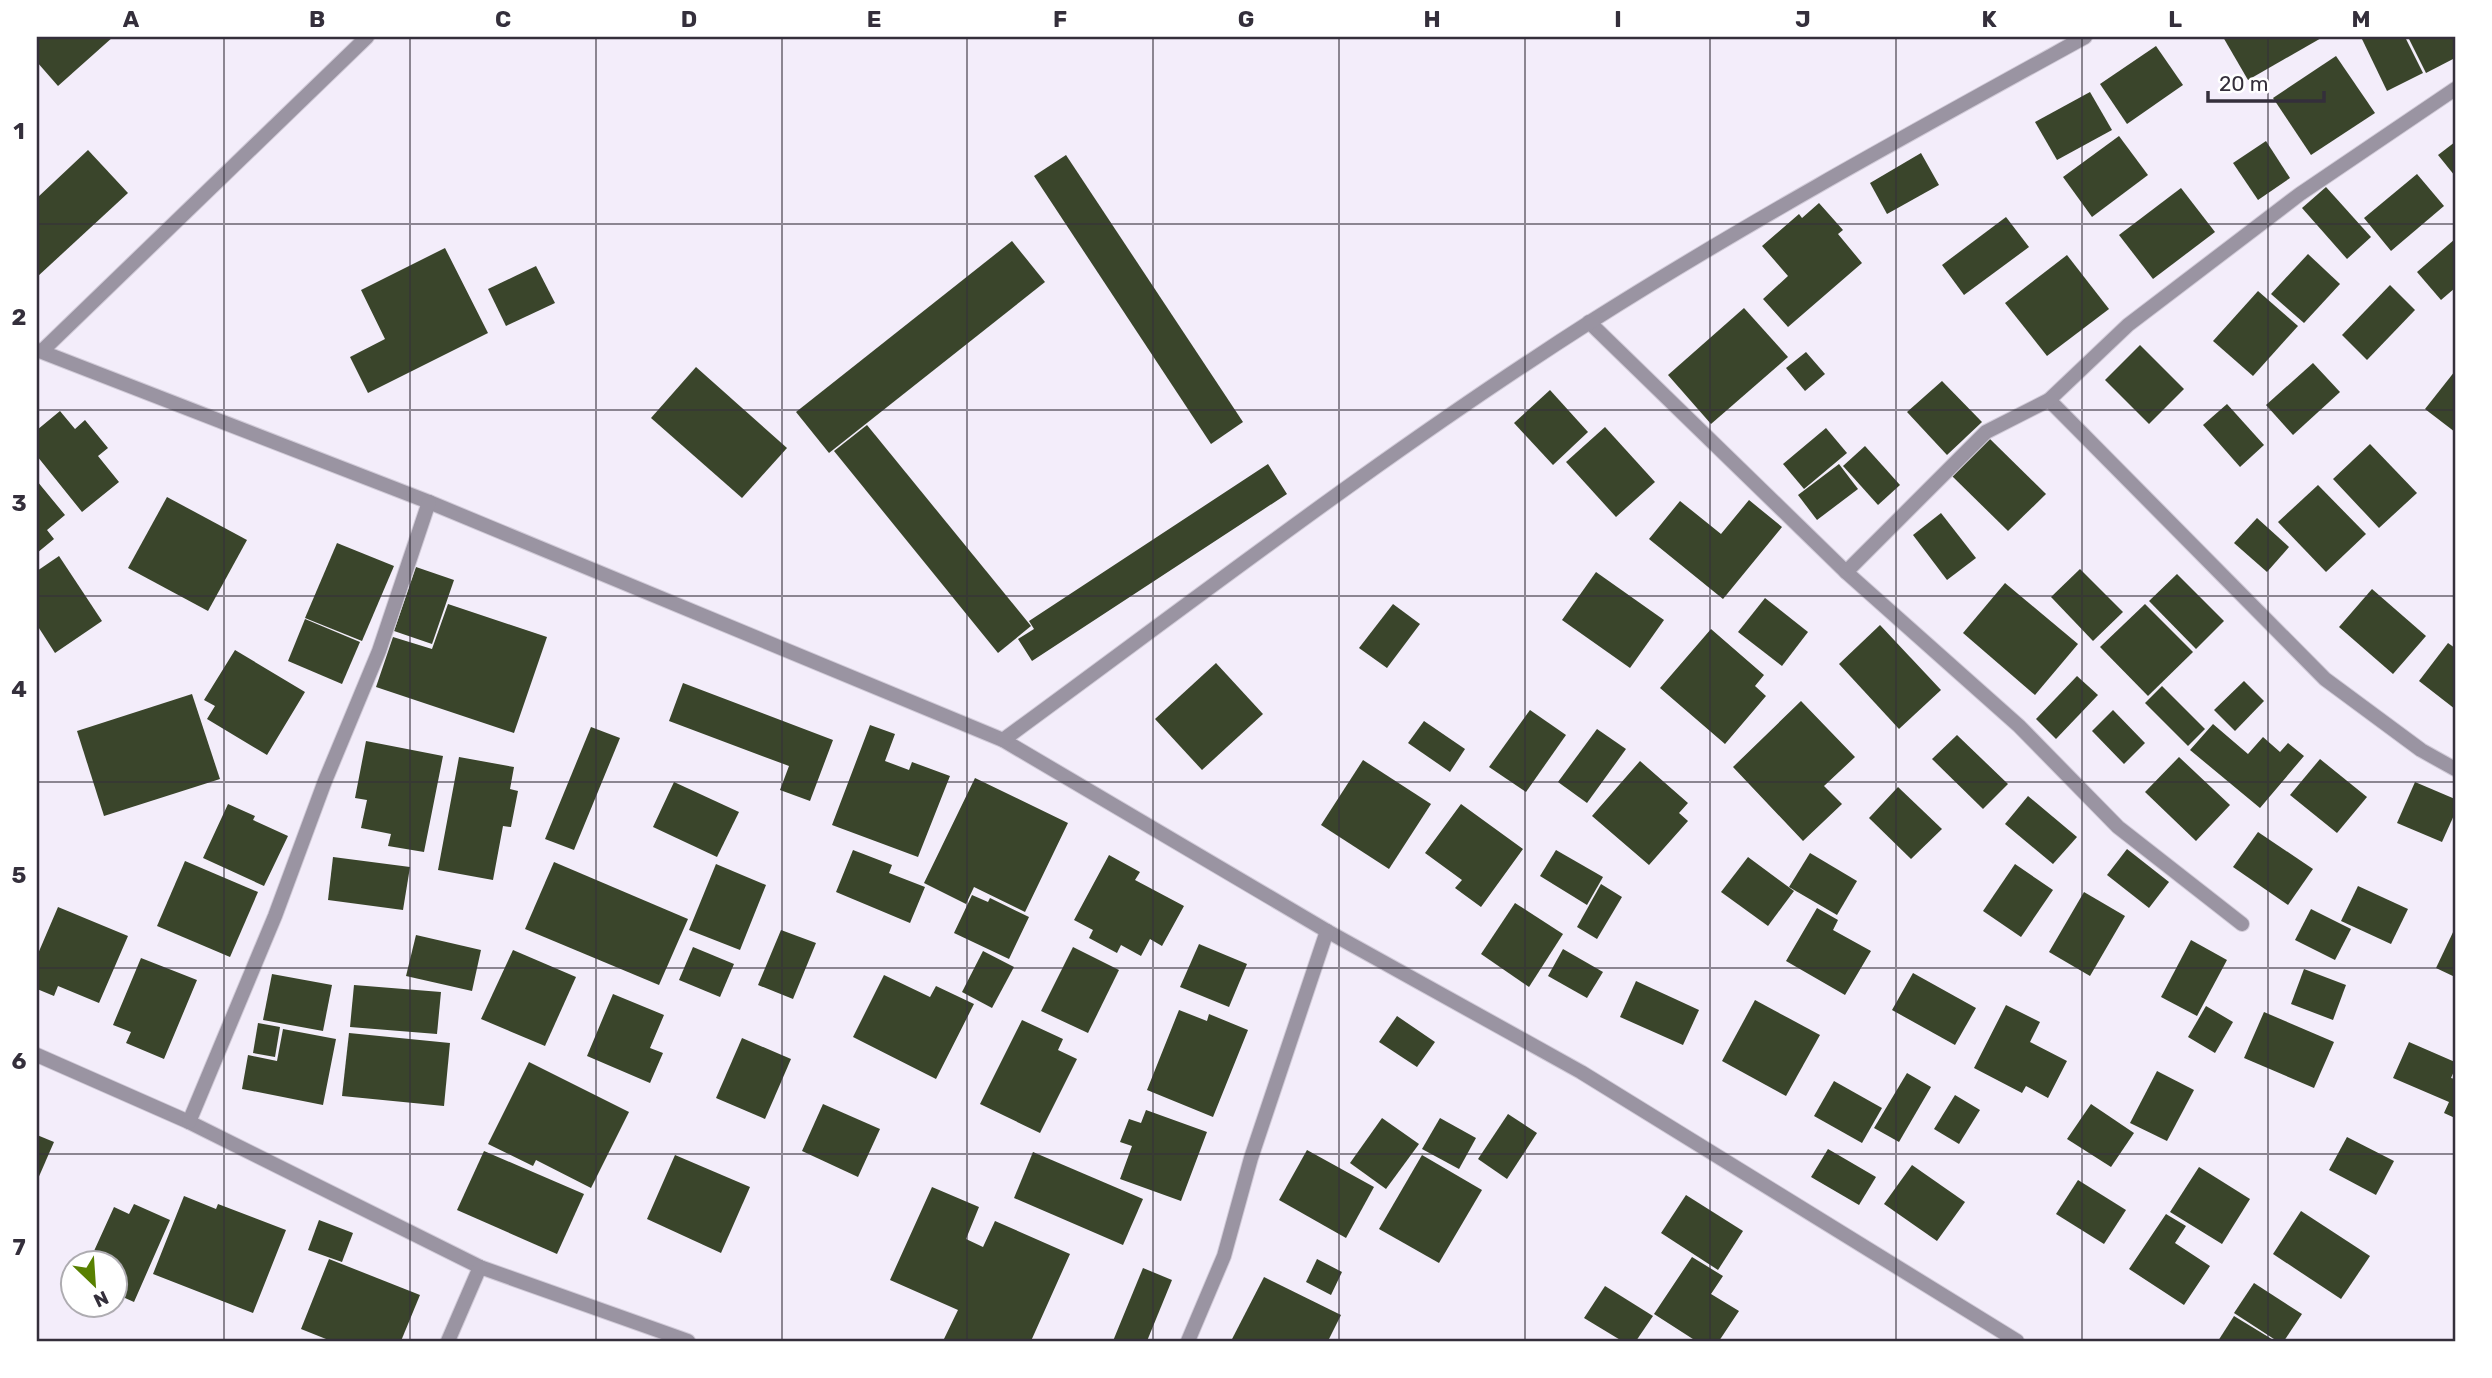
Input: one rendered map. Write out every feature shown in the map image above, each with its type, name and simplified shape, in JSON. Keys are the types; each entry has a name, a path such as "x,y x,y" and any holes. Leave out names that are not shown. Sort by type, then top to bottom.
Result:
{"street":[{"path":"367,37 39,351 429,502 1003,740 1327,931 1581,1072 2017,1341"},
{"path":"1003,740 1385,461 1589,323 1822,181 2085,37"},
{"path":"1846,572 1986,432 2049,400 2128,325 2300,194 2455,89"},
{"path":"1589,323 1846,572 2019,726 2118,827 2242,924"},
{"path":"2049,400 2325,679 2421,750 2455,769"},
{"path":"188,1122 275,916 325,781 379,651 429,502"},
{"path":"1188,1341 1224,1256 1251,1158 1327,931"},
{"path":"37,1055 188,1122 480,1266 688,1341"},
{"path":"448,1341 480,1266"}],"building":[{"path":"37,37 113,37 58,86 37,62"},
{"path":"2223,37 2323,37 2248,80"},
{"path":"2361,37 2405,37 2423,73 2387,91"},
{"path":"2408,37 2455,37 2455,58 2426,73"},
{"path":"2156,46 2183,85 2127,124 2100,84"},
{"path":"2336,56 2375,113 2311,155 2273,98"},
{"path":"2090,92 2112,130 2057,160 2035,122"},
{"path":"2119,136 2148,175 2092,217 2063,177"},
{"path":"2266,141 2290,178 2258,200 2233,163"},
{"path":"2455,142 2455,176 2438,155"},
{"path":"88,150 128,193 37,277 37,198"},
{"path":"1921,153 1939,185 1887,214 1870,183"},
{"path":"1066,155 1243,422 1211,444 1034,176"},
{"path":"2417,174 2444,206 2391,251 2364,218"},
{"path":"2326,187 2371,237 2347,259 2302,208"},
{"path":"2181,188 2215,232 2153,279 2119,235"},
{"path":"1819,203 1843,230 1838,234 1862,263 1788,327 1763,299 1788,276 1762,246 1799,214 1802,218"},
{"path":"2006,217 2029,247 1964,295 1942,265"},
{"path":"2455,239 2455,288 2441,300 2417,272"},
{"path":"1012,241 1045,282 829,453 796,412"},
{"path":"445,248 488,333 368,393 350,357 385,339 361,290"},
{"path":"2308,254 2340,284 2304,323 2271,294"},
{"path":"2067,255 2109,309 2047,356 2005,303"},
{"path":"536,266 555,303 506,326 488,289"},
{"path":"2390,285 2415,310 2367,360 2342,335"},
{"path":"2258,291 2298,326 2253,376 2213,341"},
{"path":"1744,308 1788,357 1711,424 1668,375"},
{"path":"2140,345 2184,389 2149,424 2105,380"},
{"path":"1806,352 1825,374 1805,391 1786,368"},
{"path":"2313,363 2340,392 2293,435 2266,405"},
{"path":"696,367 787,448 742,498 651,418"},
{"path":"2455,371 2455,432 2425,409"},
{"path":"1942,381 1982,422 1947,455 1907,412"},
{"path":"1550,390 1588,432 1553,465 1514,423"},
{"path":"2227,404 2264,445 2240,467 2203,425"},
{"path":"60,411 75,429 85,420 108,448 98,456 119,482 82,512 37,456 37,430"},
{"path":"867,425 1031,626 998,653 834,451"},
{"path":"1605,427 1655,482 1616,517 1566,462"},
{"path":"1826,428 1847,453 1804,489 1783,464"},
{"path":"1989,438 2046,494 2008,531 1952,476"},
{"path":"2370,444 2417,493 2379,528 2333,479"},
{"path":"1865,446 1900,485 1878,505 1843,466"},
{"path":"1268,464 1287,494 1032,661 1018,639 1034,629 1029,621"},
{"path":"1839,464 1858,489 1817,520 1798,495"},
{"path":"37,481 65,515 47,530 54,539 37,553"},
{"path":"2318,485 2366,534 2326,572 2278,522"},
{"path":"167,497 247,540 208,611 128,568"},
{"path":"1749,500 1782,527 1723,599 1649,539 1680,501 1721,534"},
{"path":"1941,513 1976,558 1947,580 1913,535"},
{"path":"2257,518 2289,547 2267,572 2234,543"},
{"path":"337,543 394,566 362,641 305,618"},
{"path":"59,556 102,621 55,653 37,625 37,571"},
{"path":"416,567 454,580 432,644 394,631"},
{"path":"2080,569 2123,612 2093,641 2051,597"},
{"path":"1596,572 1664,620 1630,668 1562,620"},
{"path":"2177,574 2224,621 2196,649 2149,601"},
{"path":"2005,583 2078,644 2035,695 1963,633"},
{"path":"2372,589 2426,636 2393,674 2339,627"},
{"path":"1765,598 1808,632 1782,666 1738,632"},
{"path":"448,604 547,637 514,733 376,687 393,637 432,649"},
{"path":"1393,604 1420,624 1387,668 1359,648"},
{"path":"2145,604 2193,652 2148,696 2100,647"},
{"path":"305,619 360,642 342,684 288,661"},
{"path":"1880,625 1941,690 1899,729 1839,664"},
{"path":"1711,629 1764,675 1755,686 1766,696 1725,744 1660,688"},
{"path":"2448,643 2455,648 2455,709 2419,681"},
{"path":"235,650 305,692 267,755 207,719 215,706 204,700"},
{"path":"1216,663 1263,714 1202,770 1155,719"},
{"path":"2077,676 2098,695 2056,739 2036,719"},
{"path":"2244,681 2264,701 2235,731 2214,710"},
{"path":"683,683 833,740 810,801 780,790 789,766 669,721"},
{"path":"2162,686 2205,729 2188,746 2145,703"},
{"path":"192,694 220,779 104,816 77,731"},
{"path":"1801,701 1855,757 1824,786 1842,804 1803,841 1733,767"},
{"path":"1530,710 1566,735 1526,792 1489,767"},
{"path":"2113,710 2145,743 2124,764 2092,731"},
{"path":"1424,721 1465,749 1450,772 1408,743"},
{"path":"2213,724 2248,754 2263,737 2280,752 2288,743 2304,756 2260,808 2190,750"},
{"path":"870,725 895,734 885,761 909,770 912,762 950,776 918,857 832,825"},
{"path":"591,727 620,738 574,850 545,839"},
{"path":"1597,729 1626,749 1587,803 1558,782"},
{"path":"1957,735 2008,784 1983,809 1932,759"},
{"path":"366,741 443,756 424,852 388,846 391,834 361,828 367,800 355,798"},
{"path":"459,757 514,767 510,789 518,791 511,827 503,826 493,880 438,870"},
{"path":"2179,757 2230,805 2196,841 2145,792"},
{"path":"2320,759 2367,797 2337,833 2290,795"},
{"path":"1363,760 1431,804 1389,869 1321,825"},
{"path":"1640,761 1688,803 1679,813 1688,821 1649,865 1592,816"},
{"path":"975,778 1068,823 1025,912 974,887 966,904 924,883"},
{"path":"674,782 739,812 717,857 653,827"},
{"path":"2415,782 2455,799 2455,813 2442,842 2397,823"},
{"path":"1898,787 1942,829 1911,859 1869,818"},
{"path":"2028,796 2077,837 2053,864 2005,824"},
{"path":"228,804 255,816 253,820 288,836 264,886 203,858"},
{"path":"1461,804 1523,849 1481,907 1455,888 1462,880 1425,853"},
{"path":"2258,832 2313,869 2288,905 2233,867"},
{"path":"2127,849 2169,882 2149,908 2107,875"},
{"path":"853,850 892,865 889,873 925,887 910,923 836,892"},
{"path":"1556,850 1603,877 1587,905 1540,876"},
{"path":"1810,853 1857,881 1837,915 1789,887"},
{"path":"1109,855 1140,872 1135,880 1184,906 1162,946 1150,939 1141,956 1121,945 1117,953 1089,938 1093,930 1074,920"},
{"path":"333,857 410,867 403,910 328,900"},
{"path":"1748,857 1794,891 1768,926 1721,892"},
{"path":"185,861 258,892 230,957 157,926"},
{"path":"554,862 688,919 659,985 525,929"},
{"path":"716,864 766,885 740,950 689,930"},
{"path":"2015,864 2053,890 2021,937 1983,911"},
{"path":"1601,884 1622,897 1597,939 1577,927"},
{"path":"2358,886 2408,909 2391,944 2341,921"},
{"path":"2084,892 2125,916 2090,976 2049,952"},
{"path":"972,895 988,902 990,898 1029,917 1009,959 954,933"},
{"path":"1515,903 1563,934 1529,987 1481,954"},
{"path":"58,907 128,936 99,1003 58,986 54,996 37,989 37,956"},
{"path":"1817,908 1838,920 1833,930 1871,951 1845,995 1786,961"},
{"path":"2311,909 2351,929 2335,960 2295,940"},
{"path":"2455,928 2455,977 2436,968"},
{"path":"781,930 816,943 793,999 758,985"},
{"path":"416,935 481,950 472,991 406,976"},
{"path":"2191,940 2227,960 2197,1016 2161,997"},
{"path":"1199,944 1247,964 1229,1007 1180,987"},
{"path":"693,947 734,964 720,997 679,980"},
{"path":"1073,947 1119,970 1088,1033 1041,1011"},
{"path":"1563,949 1603,972 1587,998 1548,976"},
{"path":"513,950 576,977 545,1046 481,1019"},
{"path":"983,951 1014,967 992,1008 962,992"},
{"path":"141,958 197,980 164,1059 126,1043 131,1032 113,1025"},
{"path":"2304,969 2346,985 2333,1020 2291,1004"},
{"path":"1913,973 1976,1008 1955,1045 1892,1010"},
{"path":"272,974 332,985 323,1031 263,1020"},
{"path":"884,975 930,997 936,986 974,1004 936,1079 853,1037"},
{"path":"1636,981 1699,1010 1683,1045 1620,1017"},
{"path":"354,985 441,992 437,1034 350,1027"},
{"path":"613,994 664,1015 650,1048 663,1053 650,1083 587,1056"},
{"path":"1755,1000 1820,1035 1786,1096 1722,1061"},
{"path":"2006,1005 2040,1022 2030,1042 2067,1061 2048,1098 2026,1086 2022,1093 1974,1068"},
{"path":"2206,1006 2233,1022 2215,1053 2188,1037"},
{"path":"1179,1010 1207,1021 1209,1014 1248,1030 1213,1117 1147,1090"},
{"path":"2264,1012 2334,1042 2314,1088 2244,1058"},
{"path":"1397,1016 1435,1042 1417,1067 1379,1042"},
{"path":"1022,1020 1063,1039 1058,1050 1077,1059 1040,1133 980,1104"},
{"path":"258,1023 280,1027 275,1057 253,1053"},
{"path":"283,1029 336,1039 323,1105 242,1089 248,1055 277,1061"},
{"path":"349,1033 450,1043 444,1106 342,1096"},
{"path":"742,1038 791,1059 765,1119 716,1098"},
{"path":"2409,1042 2455,1062 2451,1078 2455,1079 2455,1118 2444,1113 2449,1102 2393,1078"},
{"path":"529,1062 629,1112 591,1188 536,1160 533,1166 488,1144"},
{"path":"2157,1071 2194,1090 2167,1141 2130,1123"},
{"path":"1907,1073 1931,1087 1899,1142 1874,1128"},
{"path":"1834,1081 1882,1108 1862,1143 1814,1116"},
{"path":"1955,1095 1980,1110 1959,1144 1934,1129"},
{"path":"823,1104 880,1129 858,1177 802,1151"},
{"path":"2091,1104 2134,1133 2111,1167 2067,1139"},
{"path":"1146,1110 1207,1132 1181,1201 1120,1179 1132,1146 1120,1142 1129,1119 1141,1123"},
{"path":"1508,1114 1537,1133 1507,1179 1478,1159"},
{"path":"1382,1118 1419,1144 1386,1189 1350,1163"},
{"path":"1440,1118 1476,1138 1459,1169 1422,1149"},
{"path":"37,1135 54,1142 37,1181"},
{"path":"2347,1137 2394,1161 2376,1195 2329,1170"},
{"path":"1828,1149 1876,1177 1859,1205 1811,1177"},
{"path":"1307,1150 1374,1187 1346,1238 1279,1200"},
{"path":"484,1151 584,1194 557,1254 457,1210"},
{"path":"1033,1152 1143,1199 1123,1245 1014,1198"},
{"path":"675,1155 750,1187 721,1253 647,1219"},
{"path":"1422,1155 1482,1190 1439,1263 1379,1229"},
{"path":"1912,1165 1965,1202 1937,1241 1884,1204"},
{"path":"2199,1167 2250,1199 2222,1244 2170,1212"},
{"path":"2078,1180 2126,1210 2104,1244 2056,1214"},
{"path":"932,1187 979,1207 966,1239 983,1247 995,1221 1070,1254 1031,1341 943,1341 958,1310 890,1280"},
{"path":"1686,1195 1743,1231 1718,1270 1661,1233"},
{"path":"184,1196 216,1209 218,1204 286,1230 253,1313 153,1274"},
{"path":"134,1204 170,1220 134,1302 130,1300 130,1248 95,1248 114,1207 129,1214"},
{"path":"2301,1211 2370,1256 2341,1299 2273,1254"},
{"path":"2166,1214 2186,1226 2175,1243 2210,1266 2184,1305 2129,1269"},
{"path":"319,1220 353,1233 342,1262 308,1250"},
{"path":"1692,1257 1723,1276 1711,1294 1739,1311 1719,1341 1696,1341 1654,1314"},
{"path":"329,1259 420,1295 401,1341 331,1341 301,1329"},
{"path":"1317,1259 1342,1272 1331,1295 1306,1282"},
{"path":"1143,1268 1172,1280 1147,1341 1113,1341"},
{"path":"1264,1277 1341,1315 1328,1341 1231,1341"},
{"path":"2254,1283 2302,1314 2284,1341 2277,1341 2234,1313"},
{"path":"1605,1286 1653,1316 1636,1341 1622,1341 1584,1318"},
{"path":"2234,1316 2275,1341 2218,1341"}]}
